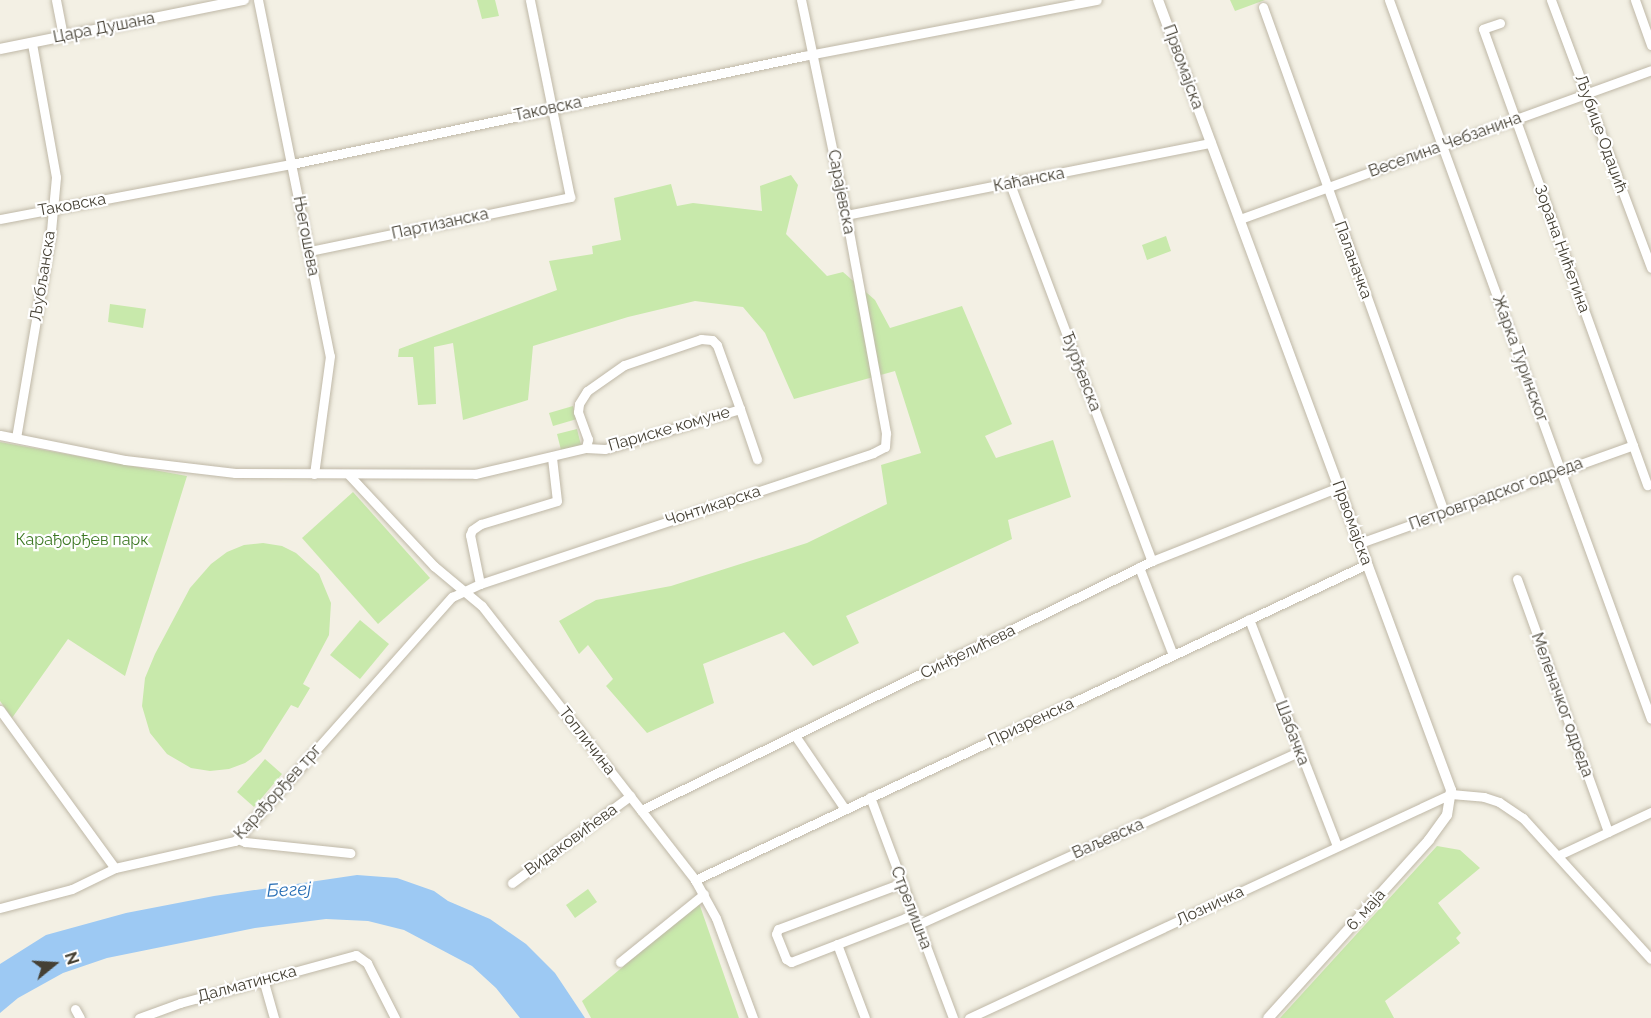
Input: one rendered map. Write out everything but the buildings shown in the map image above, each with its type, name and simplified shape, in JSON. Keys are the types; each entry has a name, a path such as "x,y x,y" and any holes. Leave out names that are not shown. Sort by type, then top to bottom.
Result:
{"street":[{"path":"56,0 63,37"},
{"name":"Цара Душана","path":"0,50 244,0"},
{"name":"Његошева","path":"258,0 330,356 314,474"},
{"path":"530,0 552,108"},
{"name":"Сарајевска","path":"801,0 846,215 877,384"},
{"name":"Таковска","path":"0,219 292,164 813,54 1097,0"},
{"name":"Првомајска","path":"1158,0 1450,794"},
{"name":"Жарка Туринског","path":"1389,0 1651,719"},
{"name":"Љубице Одаџић","path":"1551,0 1651,268"},
{"path":"1635,0 1651,45"},
{"name":"Паланачка","path":"1263,7 1444,512"},
{"name":"Зорана Нићетина","path":"1500,23 1483,29 1647,485"},
{"name":"Љубљанска","path":"16,438 53,210 55,163 32,43"},
{"name":"Веселина Чебзанина","path":"1240,219 1651,70"},
{"name":"Партизанска","path":"310,252 570,197 552,108"},
{"name":"Каћанска","path":"846,215 1211,143"},
{"name":"Ђурђевска","path":"1010,184 1152,561"},
{"name":"Париске комуне","path":"740,409 605,449 586,448 588,439 578,412 579,404 587,391 624,364 701,339 712,340 720,350 757,459"},
{"name":"Чонтикарска","path":"480,584 880,450 887,438 877,384"},
{"path":"0,435 180,468 235,473 475,474 552,458 586,448"},
{"name":"Петровградског одреда","path":"1359,543 1633,445"},
{"path":"480,584 470,535 472,530 481,524 557,501 552,458"},
{"path":"349,475 434,566 466,591"},
{"name":"Синђелићева","path":"641,810 796,737 1139,567 1339,487"},
{"name":"Призренска","path":"695,880 1367,564"},
{"path":"1139,567 1173,655"},
{"name":"Меленачког одреда","path":"1517,579 1608,832"},
{"name":"Карађорђев трг","path":"0,908 72,890 115,868 221,846 238,839 442,605 452,597 480,584"},
{"name":"Топличина","path":"466,591 482,606 695,880 716,918 753,1018"},
{"name":"Шабачка","path":"1249,619 1337,846"},
{"path":"0,710 115,868"},
{"path":"796,737 845,809"},
{"name":"Ваљевска","path":"917,925 1299,752"},
{"path":"1450,794 1470,794 1499,802 1523,818 1651,959"},
{"name":"Лозничка","path":"970,1018 1450,794"},
{"name":"6. маја","path":"1268,1018 1430,840 1447,815 1450,794"},
{"name":"Видаковићева","path":"512,883 630,796"},
{"name":"Стрелишна","path":"870,797 953,1018"},
{"path":"1559,855 1651,812"},
{"path":"238,839 243,842 350,853"},
{"path":"902,883 778,929 776,934 786,959 791,962 913,915"},
{"path":"620,962 704,894"},
{"path":"837,944 865,1018"},
{"name":"Далматинска","path":"142,1018 263,980 356,955 367,963 395,1018"},
{"path":"263,980 274,1018"}],"green space":[{"path":"477,0 495,0 499,16 482,19"},
{"path":"1230,0 1265,0 1235,11"},
{"path":"791,175 798,185 786,234 827,276 843,272 875,300 890,328 962,306 1012,424 985,436 996,458 1053,440 1071,497 1008,520 1012,539 846,616 859,643 813,666 784,632 703,664 714,703 647,733 606,686 613,679 588,645 579,654 559,621 596,600 671,586 807,543 887,504 881,465 921,453 895,371 794,399 765,333 743,307 695,301 628,317 533,346 528,400 463,420 453,343 434,347 436,404 418,405 413,357 398,357 399,349 557,290 549,261 593,254 592,246 621,240 614,198 671,184 677,206 693,203 762,211 760,186"},
{"path":"1166,236 1171,251 1147,260 1142,245"},
{"path":"110,304 146,309 143,328 108,322"},
{"path":"573,406 577,419 553,426 549,413"},
{"path":"577,429 581,445 561,450 557,434"},
{"name":"Карађорђев парк","path":"0,442 187,476 125,676 68,639 12,718 0,701"},
{"path":"353,492 430,578 378,624 302,538"},
{"path":"263,543 282,546 296,553 319,574 331,603 329,635 303,684 310,688 298,708 291,705 261,752 245,763 229,769 210,771 191,768 167,754 150,733 142,706 145,678 190,588 211,564 227,552 244,545"},
{"path":"360,620 389,644 360,679 330,655"},
{"path":"265,759 282,774 254,807 237,792"},
{"path":"1437,846 1460,850 1480,868 1438,903 1461,933 1456,938 1460,943 1385,1001 1394,1018 1280,1018"},
{"path":"588,889 597,902 575,918 566,905"},
{"path":"699,903 739,1018 591,1018 582,1001"}],"water":[{"name":"Бегеј","path":"357,875 397,878 434,891 448,901 490,919 526,944 555,973 585,1018 520,1018 496,988 472,966 404,930 368,921 326,919 255,928 107,958 63,973 18,998 0,1013 0,964 46,935 126,913 214,896"}]}
